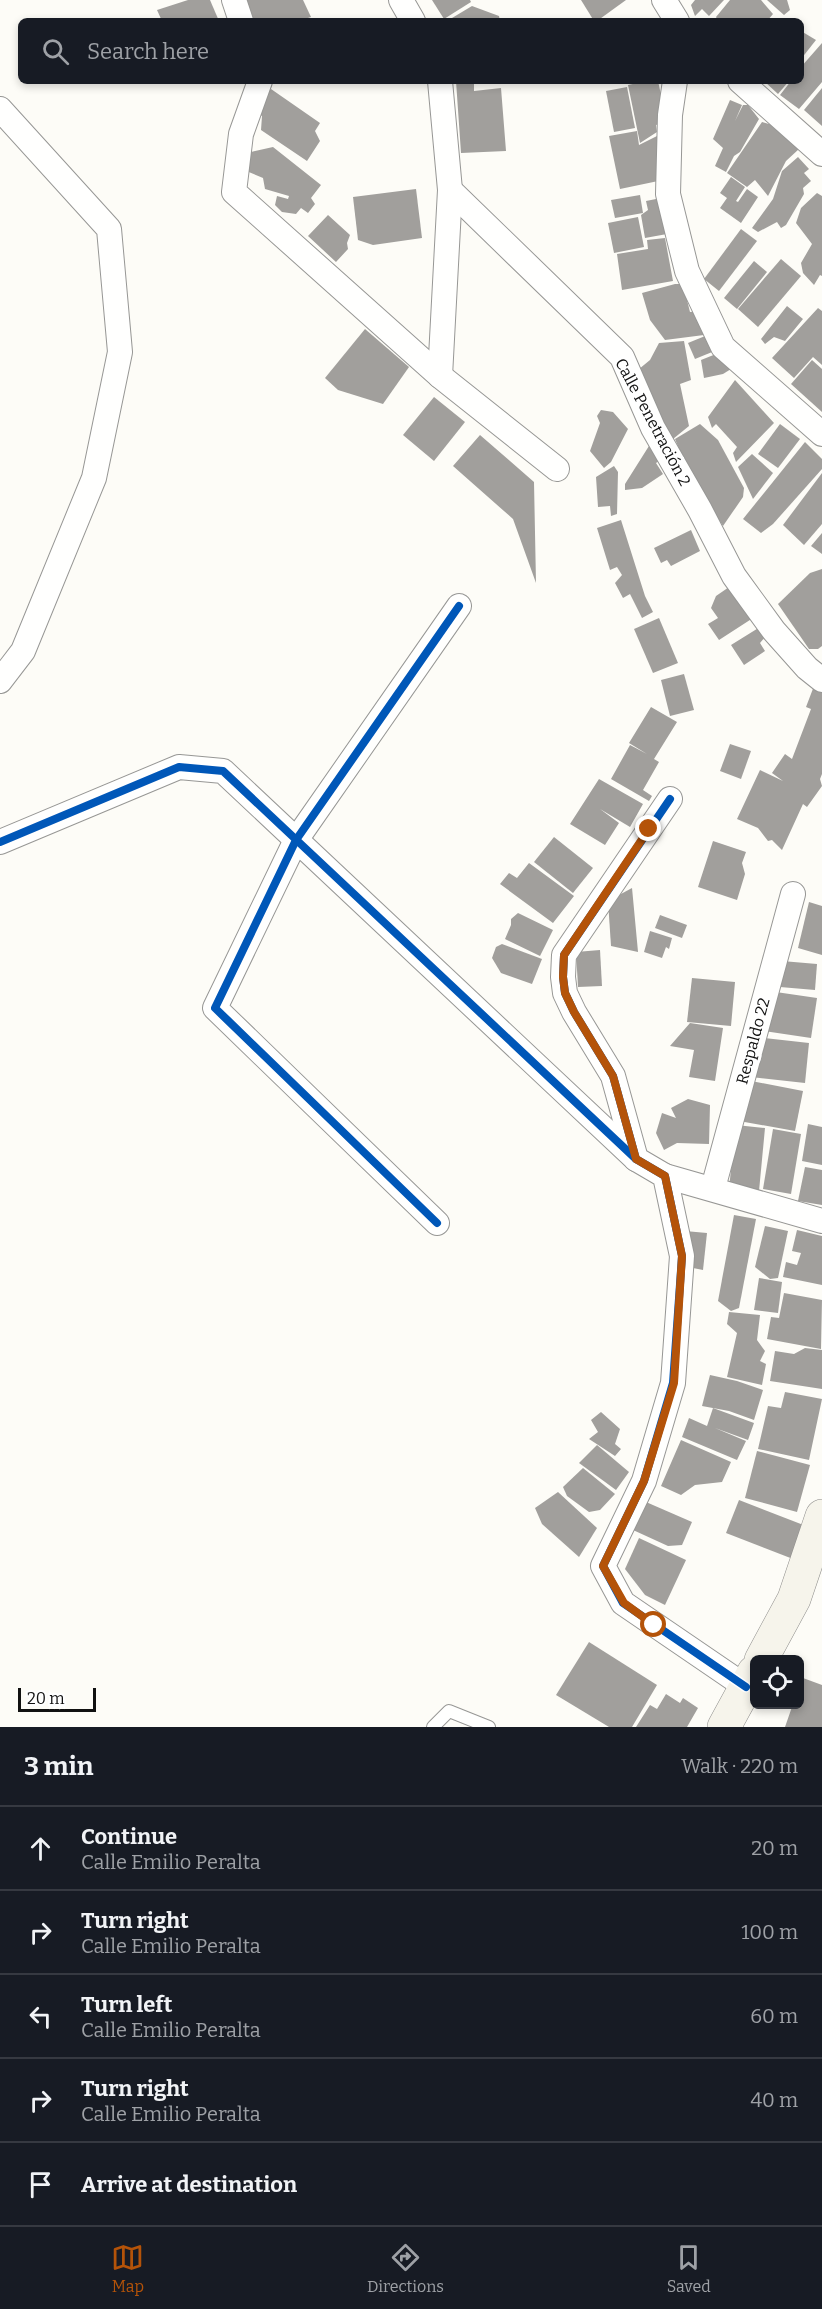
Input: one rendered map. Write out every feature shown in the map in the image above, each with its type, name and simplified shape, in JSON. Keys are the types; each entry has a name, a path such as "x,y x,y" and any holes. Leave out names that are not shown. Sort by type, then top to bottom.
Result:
{"street":[{"path":"234,0 240,18"},
{"path":"401,0 411,18"},
{"path":"664,0 675,18"},
{"path":"259,84 241,134 234,192 440,376 557,469"},
{"path":"440,84 450,190 440,376"},
{"path":"675,84 670,115 668,194 687,271 723,347 822,434"},
{"path":"743,84 822,154"},
{"path":"0,109 109,229 120,352 94,478 23,651 0,681"},
{"name":"Calle Penetración 2","path":"450,190 622,357 653,428 700,510 734,576 774,631 807,668 822,680"},
{"path":"437,1222 215,1008 296,840 459,606"},
{"path":"0,842 179,767 223,771 636,1159 665,1176 822,1221"},
{"path":"636,1159 613,1076 565,993 564,955 670,798"},
{"name":"Respaldo 22","path":"713,1188 793,894"},
{"path":"665,1176 682,1256 674,1383 644,1481 603,1566 624,1603 750,1671"},
{"path":"764,1655 794,1599 822,1516"},
{"path":"724,1727 750,1680"}],"lane":[{"path":"433,1727 449,1711 489,1727"}],"building":[{"path":"188,0 210,0 218,18 161,18 157,10"},
{"path":"245,0 303,0 311,17 308,18 250,18"},
{"path":"432,0 470,0 471,2 443,18"},
{"path":"581,0 626,0 601,18 592,18"},
{"path":"695,0 724,0 709,16 702,9 695,16 691,5"},
{"path":"730,0 761,0 773,14 770,18 716,17"},
{"path":"767,0 787,0 790,10 784,15"},
{"path":"472,6 499,18 452,18"},
{"path":"804,33 816,40 804,55"},
{"path":"822,43 822,82 799,109 780,95 789,84 804,84 804,64"},
{"path":"456,84 474,84 474,91 501,88 506,151 461,153"},
{"path":"659,84 667,122 656,125 657,132 640,143 628,85"},
{"path":"767,84 786,84 778,94"},
{"path":"627,87 635,128 614,132 606,91"},
{"path":"822,88 822,126 804,110"},
{"path":"271,89 320,123 315,131 320,141 307,161 261,130 262,116 255,111"},
{"path":"730,100 742,105 735,121 743,105 748,105 759,119 726,172 715,166 723,148 713,139"},
{"path":"762,122 776,126 799,149 786,161 768,196 755,180 747,187 727,173"},
{"path":"637,131 639,145 659,135 663,180 620,189 609,136"},
{"path":"273,147 321,185 311,198 315,204 308,213 301,208 296,214 282,212 275,205 277,196 288,199 289,196 265,189 263,178 244,170 251,152"},
{"path":"798,157 809,169 804,173 811,181 803,188 804,194 786,225 781,228 777,222 758,232 752,228 773,199 782,171"},
{"path":"731,177 745,187 736,201 738,202 747,189 758,197 741,223 720,208 727,198 720,193"},
{"path":"416,189 422,238 373,245 358,240 353,197"},
{"path":"817,193 822,196 822,276 820,275 814,285 803,273 801,263 812,244 796,223 801,208"},
{"path":"640,195 643,213 615,218 611,200"},
{"path":"661,198 667,234 645,238 641,215 648,210 646,201"},
{"path":"328,215 350,235 347,243 348,249 336,262 308,236"},
{"path":"638,217 644,247 614,253 608,223"},
{"path":"741,229 757,241 719,291 704,279"},
{"path":"665,238 673,281 622,290 617,254 648,249 647,240"},
{"path":"781,259 801,276 758,327 738,309"},
{"path":"754,261 767,272 737,309 724,298"},
{"path":"683,284 690,312 701,311 704,335 665,340 650,320 642,293"},
{"path":"787,306 803,319 785,341 774,337 765,344 761,339"},
{"path":"818,308 822,311 822,365 813,357 794,378 772,358"},
{"path":"365,329 409,367 383,404 338,390 325,378"},
{"path":"710,334 717,350 695,359 688,343"},
{"path":"684,341 691,380 680,384 689,426 673,439 633,374 650,360 659,343"},
{"path":"721,352 731,369 723,374 704,378 701,360"},
{"path":"812,360 822,369 822,412 791,384"},
{"path":"735,380 774,423 736,462 733,453 737,447 716,424 712,428 708,417"},
{"path":"434,397 465,422 434,461 403,435"},
{"path":"601,410 613,412 628,429 611,462 604,468 590,451 600,423 597,416"},
{"path":"700,424 718,440 744,488 743,497 723,526 690,476 675,439"},
{"path":"780,424 800,439 778,468 758,454"},
{"path":"480,435 534,482 536,583 513,519 453,466"},
{"path":"654,438 659,461 656,463 663,474 642,488 625,490 625,484"},
{"path":"805,442 822,459 822,469 773,524 761,533 743,519"},
{"path":"752,454 773,473 753,499 738,467"},
{"path":"614,466 618,472 617,514 611,516 610,506 598,507 596,477"},
{"path":"822,473 822,524 804,545 783,525"},
{"path":"621,520 645,596 653,612 642,618 630,594 623,598 615,583 622,575 617,567 610,570 597,528"},
{"path":"691,530 700,551 671,566 667,560 661,563 654,548"},
{"path":"822,533 822,554 811,546"},
{"path":"822,569 822,646 818,649 809,649 778,604 810,573"},
{"path":"732,585 753,618 719,640 708,624 718,618 711,608 716,596"},
{"path":"659,618 678,663 653,673 634,629"},
{"path":"760,627 766,636 760,643 765,651 744,665 731,645"},
{"path":"684,674 694,710 670,716 661,680"},
{"path":"814,686 822,689 822,774 820,779 822,786 807,807 803,804 782,850 772,840 768,841 758,828 737,819 760,770 783,781 772,773 785,754 792,759 811,709 806,707"},
{"path":"651,707 677,722 654,759 659,762 643,790 652,796 649,801 611,779 630,745 647,754 629,743"},
{"path":"730,744 751,751 741,779 720,771"},
{"path":"599,779 643,804 630,827 600,809 619,823 605,845 570,824"},
{"path":"554,837 593,868 573,893 534,862"},
{"path":"713,841 746,852 742,863 745,874 737,900 698,887"},
{"path":"529,863 574,896 553,923 500,884 509,873 517,878"},
{"path":"632,888 638,952 611,946 608,901"},
{"path":"809,902 822,906 822,955 798,948"},
{"path":"518,913 553,930 540,956 505,939 511,919"},
{"path":"660,915 687,925 682,938 655,928"},
{"path":"650,931 672,938 669,949 666,947 662,958 644,952"},
{"path":"502,944 542,959 532,984 501,973 492,958 496,947"},
{"path":"600,950 602,986 578,987 576,952"},
{"path":"782,961 817,964 815,990 780,987"},
{"path":"692,978 735,982 731,1026 687,1022"},
{"path":"769,991 817,998 811,1038 764,1031"},
{"path":"690,1023 723,1028 715,1081 689,1077 694,1050 670,1046"},
{"path":"756,1037 809,1043 805,1083 751,1077"},
{"path":"746,1080 803,1091 795,1131 739,1121"},
{"path":"688,1099 710,1105 709,1144 677,1143 664,1150 656,1133 662,1113 676,1118 671,1108"},
{"path":"808,1124 822,1127 822,1165 802,1161"},
{"path":"736,1125 765,1128 759,1191 729,1188"},
{"path":"773,1129 801,1134 791,1194 763,1189"},
{"path":"805,1167 822,1170 822,1205 798,1201"},
{"path":"734,1215 756,1219 739,1308 731,1311 718,1301"},
{"path":"765,1226 788,1231 778,1278 770,1279 755,1267"},
{"path":"797,1230 822,1236 822,1285 783,1277 786,1262 797,1265 801,1253 792,1251"},
{"path":"685,1231 707,1233 703,1270 683,1266"},
{"path":"759,1278 782,1282 778,1313 754,1310"},
{"path":"784,1293 822,1300 821,1349 767,1339 771,1317 779,1318"},
{"path":"729,1312 760,1315 757,1340 765,1351 760,1361 766,1364 762,1385 727,1377 737,1333 727,1324"},
{"path":"805,1348 822,1350 822,1389 770,1381 775,1351 794,1354"},
{"path":"710,1375 763,1390 754,1420 729,1411 702,1406"},
{"path":"785,1392 822,1399 809,1460 758,1449 768,1406 781,1408"},
{"path":"713,1408 754,1423 748,1440 715,1428 746,1441 737,1460 682,1437 689,1418 707,1426"},
{"path":"601,1412 620,1429 615,1444 621,1449 615,1456 589,1439 598,1432 591,1420"},
{"path":"681,1440 731,1462 722,1482 695,1485 681,1495 661,1486"},
{"path":"597,1445 629,1472 616,1490 579,1463"},
{"path":"757,1451 810,1465 797,1512 745,1498"},
{"path":"583,1468 615,1494 600,1510 589,1512 567,1496 563,1487"},
{"path":"558,1492 597,1528 579,1557 542,1524 535,1508"},
{"path":"739,1500 806,1526 793,1559 726,1533"},
{"path":"646,1502 692,1522 682,1545 668,1546 633,1530"},
{"path":"639,1538 686,1560 665,1605 645,1595 625,1569"},
{"path":"589,1642 657,1685 632,1727 609,1727 556,1695"},
{"path":"804,1678 822,1685 822,1727 785,1727 791,1709 804,1709"},
{"path":"666,1694 680,1703 683,1698 698,1708 687,1727 636,1727 650,1705 657,1709"}],"cycle path":[{"path":"437,1223 215,1008 296,840 459,606"},
{"path":"0,842 179,767 223,771 636,1159"},
{"path":"670,799 564,955 565,993 613,1076 636,1159 665,1176 682,1256 673,1383 644,1481 603,1566 623,1603 746,1687"}],"route":[{"path":"649,829 564,955 563,977 565,993 574,1012 613,1076 636,1159 665,1176 682,1256 674,1383 644,1481 603,1566 624,1603 654,1625"}]}
